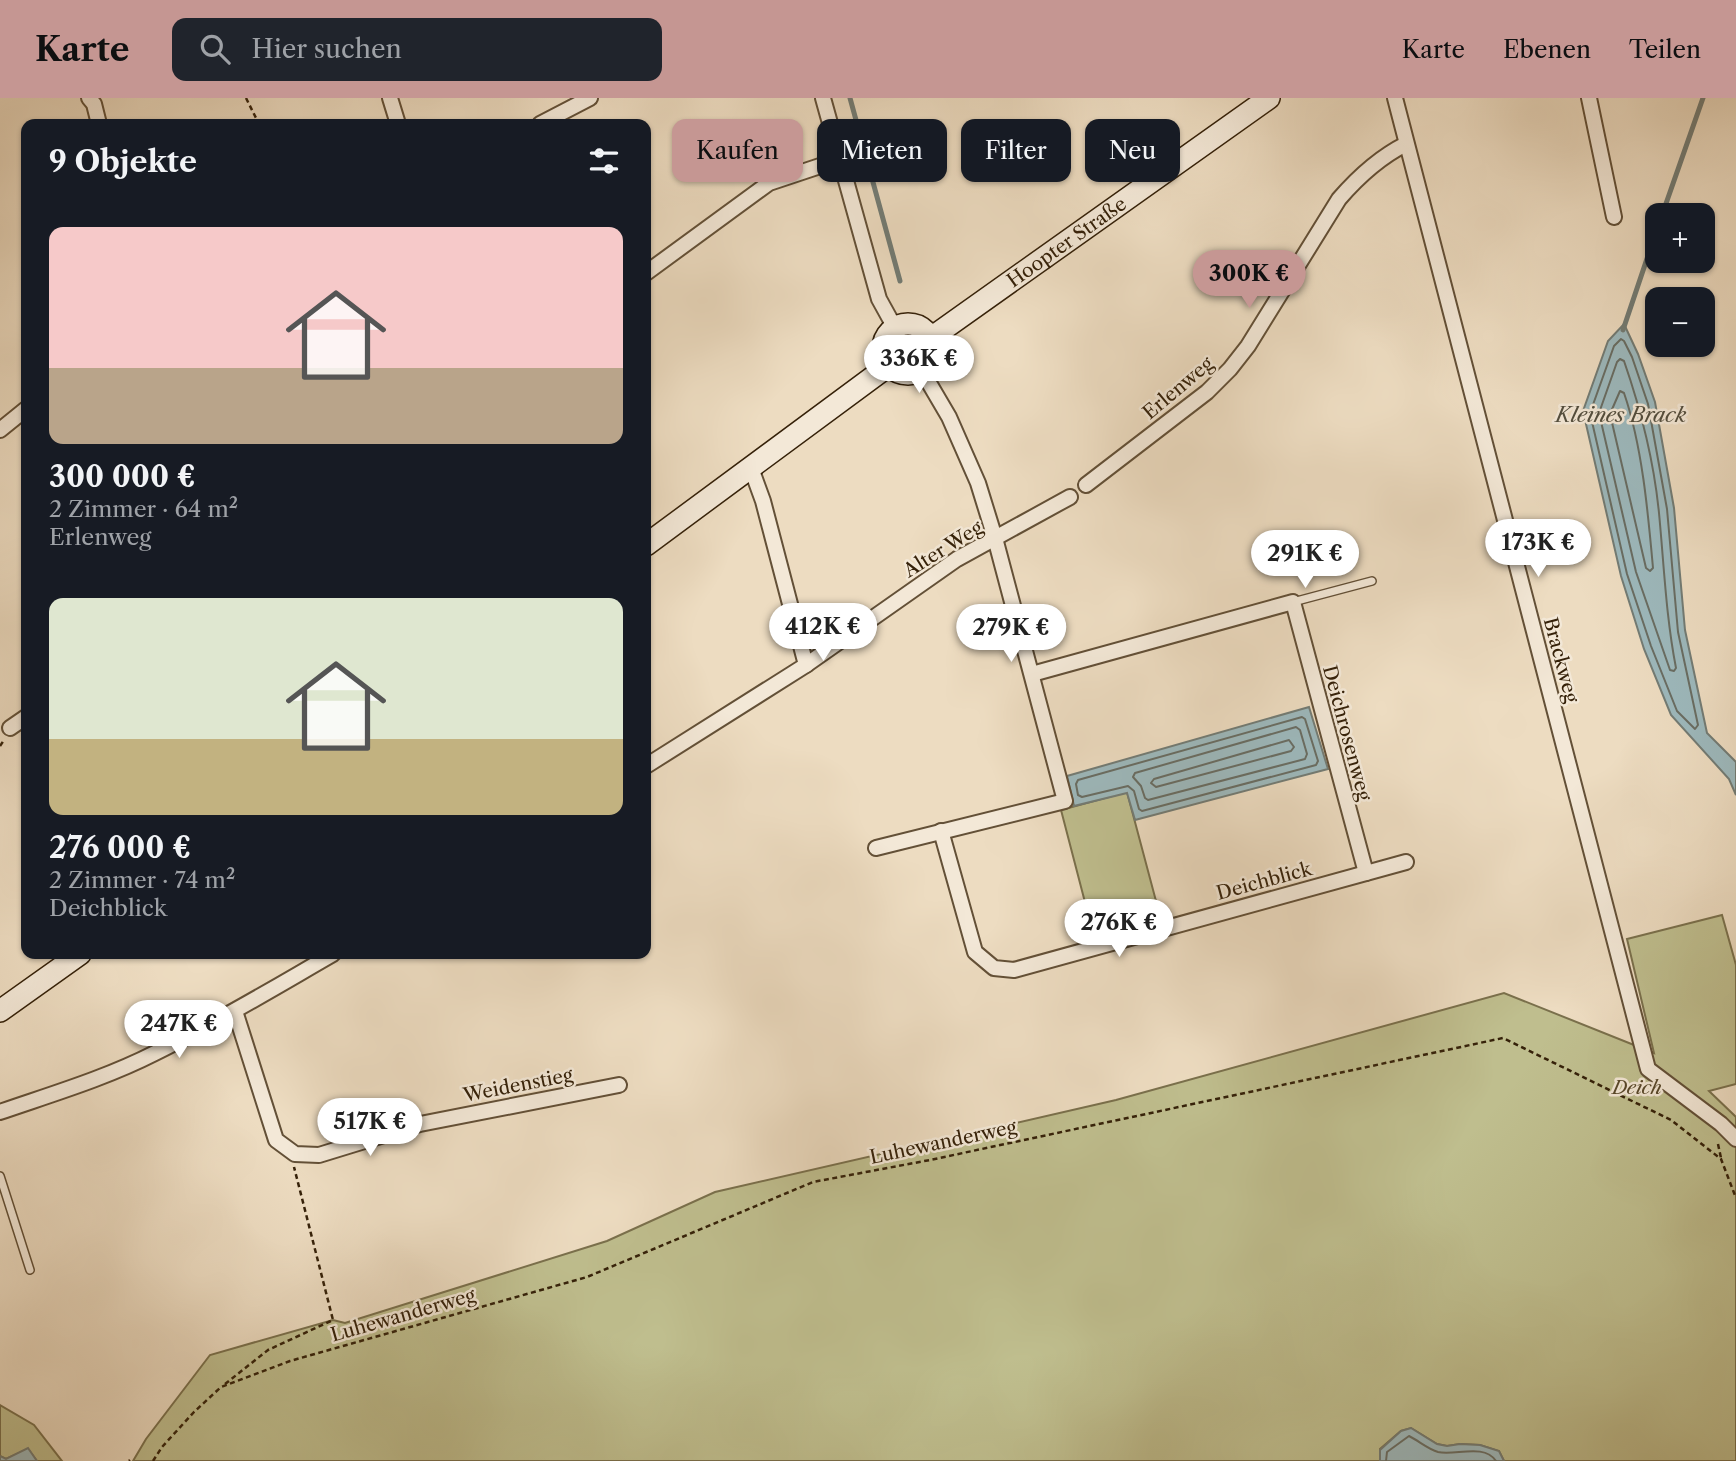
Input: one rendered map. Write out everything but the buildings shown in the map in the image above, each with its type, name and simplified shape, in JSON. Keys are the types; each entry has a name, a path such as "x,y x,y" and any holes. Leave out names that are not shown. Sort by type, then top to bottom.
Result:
{"street":[{"path":"89,98 94,104 98,119"},
{"path":"390,98 396,119"},
{"path":"550,119 590,98"},
{"path":"823,98 829,119"},
{"name":"Hoopter Straße","path":"931,338 1269,98"},
{"name":"Brackweg","path":"1395,98 1648,1069 1721,1124 1736,1139"},
{"path":"1589,98 1614,217"},
{"name":"Erlenweg","path":"1086,485 1207,392 1230,369 1248,345 1339,199 1354,182 1391,152 1406,144"},
{"path":"651,269 769,183 817,167"},
{"path":"847,182 880,299 895,328"},
{"path":"911,324 919,326 931,338 933,356 922,371 904,375 888,366 883,350 888,334 895,328 911,324"},
{"path":"651,541 888,366"},
{"path":"876,848 1065,801 978,483 949,417 922,371"},
{"path":"0,430 21,413"},
{"path":"751,468 764,501 806,665"},
{"name":"Alter Weg","path":"651,763 806,665 957,559 1070,497"},
{"path":"1032,674 1293,602"},
{"name":"Deichrosenweg","path":"1293,602 1366,873"},
{"path":"10,728 21,720"},
{"name":"Deichblick","path":"941,831 975,952 994,968 1014,970 1406,862"},
{"path":"0,1011 73,959"},
{"path":"0,1112 108,1074 155,1054 324,959"},
{"path":"235,1011 276,1140 295,1154"},
{"name":"Weidenstieg","path":"295,1154 319,1156 420,1124 619,1085"}],"lane":[{"path":"1293,602 1372,581"},
{"path":"0,1176 30,1270"}],"path":[{"path":"246,98 257,119"},
{"name":"Luhewanderweg","path":"153,1461 194,1412 221,1387 290,1361 587,1277 813,1182 1503,1038 1671,1120 1721,1159 1736,1198"},
{"path":"221,1387 268,1350 333,1320 294,1174 295,1154"}],"green space":[{"path":"1127,792 1160,916 1093,933 1061,810"},
{"name":"Deich","path":"1722,915 1736,965 1736,1084 1709,1091 1736,1117 1736,1461 1504,1461 1499,1451 1480,1445 1437,1444 1411,1428 1401,1431 1380,1449 1380,1461 133,1461 146,1439 210,1355 333,1320 345,1323 607,1241 715,1192 1116,1100 1504,993 1654,1053 1627,939"},
{"path":"0,1405 34,1425 62,1461 37,1461 28,1449 6,1459 0,1456"}],"water":[{"name":"Kleines Brack","path":"1624,324 1655,402 1674,508 1685,630 1707,733 1736,762 1736,795 1729,779 1671,715 1644,649 1621,576 1583,411 1608,341"},
{"path":"1309,707 1328,769 1135,820 1127,793 1074,806 1067,776"},
{"path":"1411,1428 1437,1444 1480,1445 1499,1451 1504,1461 1380,1461 1380,1450 1401,1431"},
{"path":"28,1448 37,1461 0,1461 0,1456 6,1459"}],"waterway":[{"path":"850,98 900,281"},
{"path":"1666,203 1703,98"},
{"path":"1623,330 1645,265"}]}
